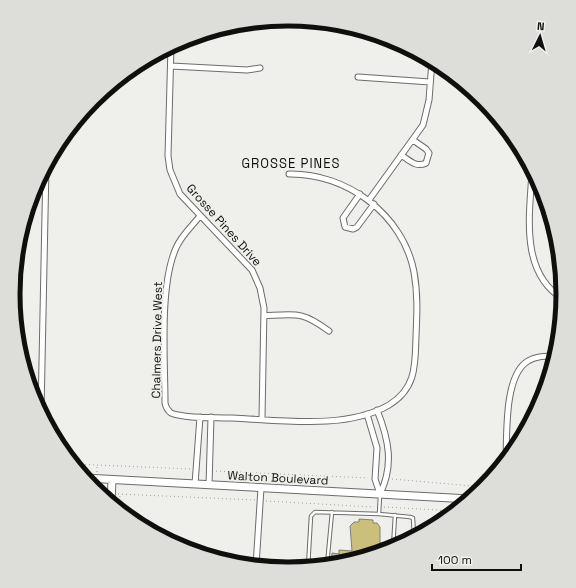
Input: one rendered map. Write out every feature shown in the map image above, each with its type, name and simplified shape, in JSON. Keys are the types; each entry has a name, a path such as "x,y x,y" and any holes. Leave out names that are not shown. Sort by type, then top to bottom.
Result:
{"main road":[{"name":"Walton Boulevard","path":"93,479 461,498"},
{"path":"111,494 112,480"}],"street":[{"name":"Grosse Pines Drive","path":"171,53 168,156 170,170 180,194 252,270 260,288 264,316 262,418"},
{"path":"171,66 247,70 260,68"},
{"path":"369,200 413,140 427,114 431,68"},
{"path":"358,77 430,82"},
{"path":"402,155 416,164 421,165 426,163 429,153 426,149 413,140"},
{"name":"Chalmers Drive West","path":"200,216 176,247 170,265 166,293 165,403 167,410 173,413 200,417 320,421 345,420 367,414 390,404 410,386 413,377 416,344 418,302 414,271 404,244 391,222 374,204 360,194 336,182 304,174 289,174"},
{"path":"41,400 46,180"},
{"path":"532,182 530,236 534,263 550,288 556,293"},
{"path":"360,194 343,218 345,227 353,229 357,227 374,204"},
{"path":"264,316 304,316 312,318 329,331"},
{"path":"507,449 510,390 515,376 521,366 528,361 543,356 549,356"},
{"path":"375,411 387,440 389,454 387,479 380,494"},
{"path":"367,414 376,448 375,479 380,494"},
{"path":"195,484 200,417"},
{"path":"208,485 211,417"},
{"path":"256,560 261,488"}],"lane":[{"path":"379,514 380,494"},
{"path":"308,561 311,516 315,512 379,514 413,518 414,530"},
{"path":"328,559 332,512"},
{"path":"393,541 395,515"}],"path":[{"path":"81,464 196,470"},
{"path":"209,470 375,479"},
{"path":"387,479 475,486"},
{"path":"111,494 260,500 446,511"},
{"path":"119,502 120,494"}],"building":[{"path":"359,519 373,520 373,523 377,523 380,527 380,543 386,544 357,553 332,558 332,553 339,554 339,550 352,551 350,526 354,522 359,522"}],"district":[{"name":"GROSSE PINES","path":"291,163"}]}
